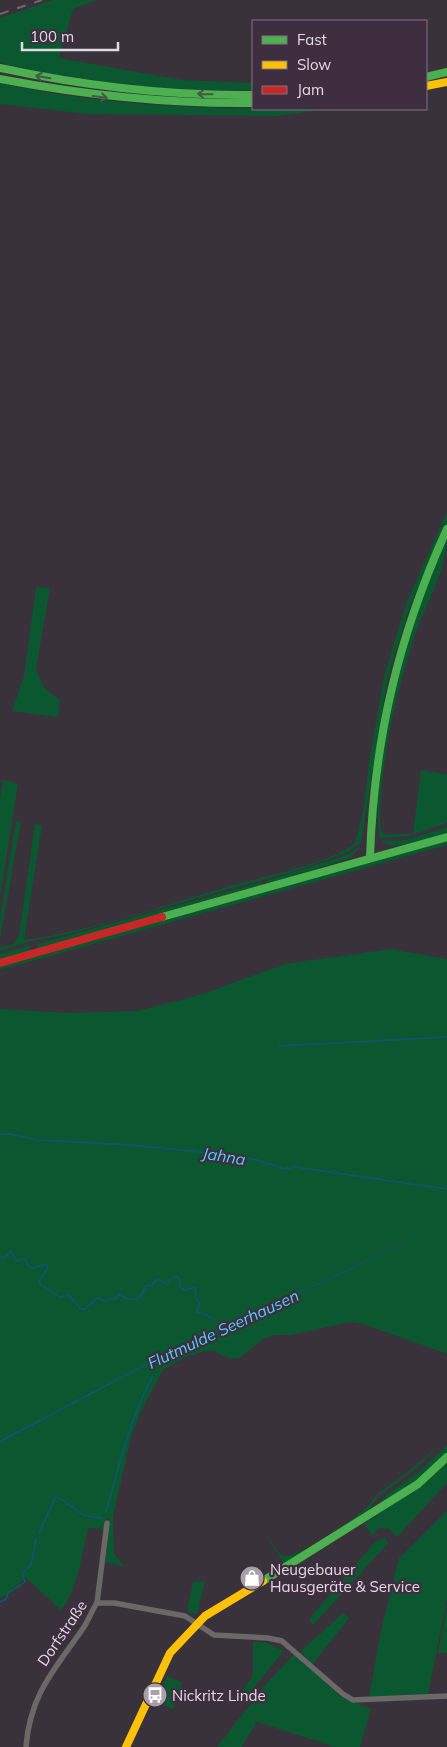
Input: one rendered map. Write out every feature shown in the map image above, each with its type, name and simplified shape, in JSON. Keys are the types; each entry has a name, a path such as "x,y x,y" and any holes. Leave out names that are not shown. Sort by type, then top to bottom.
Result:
{"main road":[{"path":"0,68 102,87 176,93 252,95"},
{"path":"427,77 447,72"},
{"path":"0,79 106,98 152,102 252,103"},
{"path":"427,86 447,82"},
{"path":"370,858 377,761 392,677 414,606 447,530"},
{"path":"0,963 447,837"},
{"path":"126,1747 170,1653 197,1624 213,1611 354,1526 418,1484 447,1457"}],"street":[{"path":"97,1603 107,1523"},
{"name":"Dorfstraße","path":"26,1747 31,1719 40,1692 55,1666 83,1628 97,1603 114,1603 185,1616 214,1635 268,1638 282,1641 343,1694 353,1700 447,1696"}],"green space":[{"path":"53,0 97,0 73,9 59,58 182,80 252,83 252,90 189,89 126,84 63,76 0,63 0,18"},
{"path":"0,83 83,98 124,102 252,108 252,110 323,110 277,116 86,114 0,104"},
{"path":"447,512 447,522 410,606 388,677 361,843 343,854 295,871 68,934 31,941 0,951 0,947 14,944 19,935 35,824 42,825 24,940 51,936 105,923 237,884 299,868 332,856 355,843 363,813 384,676 406,604"},
{"path":"447,538 439,576 418,626 395,704 383,771 380,817 381,830 385,834 413,834 421,770 447,774 447,823 409,836 380,838 378,800 388,715 412,625"},
{"path":"36,587 50,588 36,669 44,688 60,700 58,717 12,711 24,676"},
{"path":"3,780 18,784 0,897 0,799"},
{"path":"16,821 21,822 0,939 0,918"},
{"path":"447,827 447,834 413,844 394,846 381,841 406,840"},
{"path":"447,840 447,845 0,970 0,967"},
{"path":"361,846 350,858 267,885 266,881 344,856"},
{"path":"262,882 263,886 38,949 37,944"},
{"path":"29,945 31,951 0,960 0,954"},
{"path":"391,949 447,959 447,1354 363,1324 349,1322 292,1335 275,1335 263,1339 240,1358 228,1358 214,1351 206,1351 188,1356 163,1370 141,1411 131,1437 113,1516 114,1554 125,1567 105,1562 109,1518 104,1520 104,1529 88,1528 72,1592 61,1610 26,1578 0,1599 0,1009 68,1013 137,1011 200,995 285,964","holes":["415,1234 352,1269 158,1359 351,1268"]},
{"path":"447,1437 418,1467 379,1496 368,1510 285,1565 266,1536 283,1555 293,1555 303,1551 340,1528 361,1512 379,1493 423,1460"},
{"path":"447,1445 447,1453 431,1468 406,1488 378,1506 383,1498 421,1470"},
{"path":"447,1461 447,1483 397,1537 389,1529 379,1528 372,1536 364,1524 419,1486"},
{"path":"447,1511 447,1598 428,1695 369,1698 380,1635 399,1558"},
{"path":"384,1538 389,1542 313,1625 309,1619 375,1542"},
{"path":"205,1581 197,1614 187,1612 193,1582"},
{"path":"447,1605 447,1653 438,1653"},
{"path":"343,1613 349,1618 313,1664 300,1652"},
{"path":"253,1641 267,1643 284,1651 240,1704 235,1702 253,1675"},
{"path":"294,1654 341,1697 371,1709 360,1747 335,1747 257,1722 242,1747 217,1747 265,1685"},
{"path":"167,1676 182,1683 173,1709 155,1701"}],"water":[{"path":"447,1217 352,1269 158,1359 0,1443 0,1440 157,1358 351,1268"}],"waterway":[{"path":"279,1046 447,1037"},
{"name":"Jahna","path":"0,1134 11,1134 36,1140 131,1145 229,1155 257,1160 284,1169 295,1167 447,1189"},
{"name":"Flutmulde Seerhausen","path":"0,1257 4,1258 11,1252 17,1261 25,1258 28,1265 33,1268 46,1264 48,1268 40,1279 40,1284 60,1297 69,1295 81,1309 85,1309 98,1297 104,1301 115,1299 120,1294 128,1299 141,1296 146,1285 151,1286 157,1279 167,1284 177,1276 181,1283 180,1287 185,1290 195,1287 196,1299 200,1304 196,1313 202,1313 216,1320"},
{"name":"Flutmulde Seerhausen","path":"106,1512 131,1426 152,1377"},
{"path":"39,1533 55,1498 58,1497 83,1515 101,1518"},
{"path":"0,1602 6,1599 8,1593 25,1582 22,1573 31,1565 36,1539"}],"railway":[{"path":"0,14 42,0"}],"traffic: fast":[{"path":"0,68 126,89 189,94 252,95"},
{"path":"427,77 447,72"},
{"path":"0,79 94,94 189,102 252,103"},
{"path":"370,857 372,813 377,771 392,689 415,609 447,529"},
{"path":"162,917 447,837"},
{"path":"263,1581 418,1484 447,1457"}],"traffic: slow":[{"path":"427,86 447,82"},
{"path":"126,1747 170,1653 205,1616 263,1581"}],"traffic: jam":[{"path":"0,963 162,917"}],"place":[{"name":"Neugebauer Hausgeräte & Service","path":"252,1578"},
{"name":"Nickritz Linde","path":"155,1695"}]}
